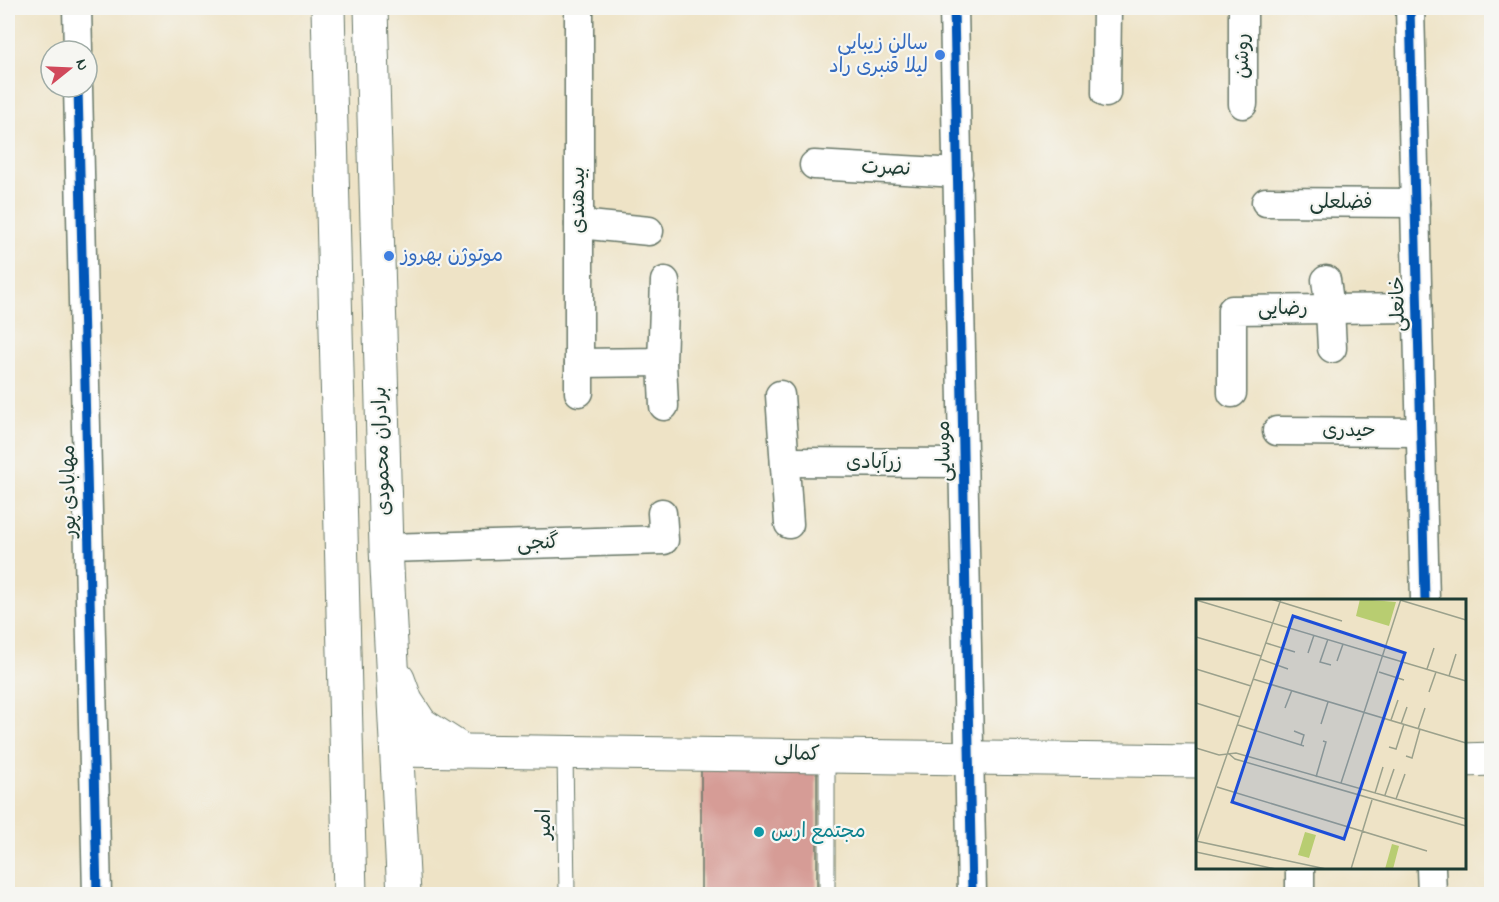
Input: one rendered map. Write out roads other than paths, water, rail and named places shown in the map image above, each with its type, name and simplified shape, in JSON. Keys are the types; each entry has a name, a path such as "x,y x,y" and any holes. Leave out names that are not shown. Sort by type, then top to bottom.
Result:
{"main road":[{"path":"328,8 350,894"},
{"name":"برادران محمودی","path":"371,8 386,548 404,894"},
{"path":"392,660 406,701 421,724 463,751"},
{"name":"کمالی","path":"397,750 1196,761"},
{"path":"1466,760 1491,759"}],"street":[{"path":"77,8 78,39"},
{"name":"بیدهندی","path":"579,8 579,392"},
{"name":"موسایی","path":"954,8 972,894"},
{"path":"1106,93 1107,8"},
{"name":"روشن","path":"1243,8 1243,104"},
{"name":"خانعلی","path":"1410,8 1425,599"},
{"name":"مهابادی پور","path":"78,99 97,894"},
{"name":"نصرت","path":"814,165 958,173"},
{"name":"فضلعلی","path":"1266,202 1415,203"},
{"path":"579,224 649,231"},
{"path":"1326,280 1332,348"},
{"path":"664,406 662,362 665,281"},
{"name":"رضایی","path":"1232,393 1232,309 1417,308"},
{"path":"579,363 662,362"},
{"path":"780,395 789,524"},
{"name":"حیدری","path":"1277,431 1420,432"},
{"name":"زرآبادی","path":"785,462 963,463"},
{"name":"گنجی","path":"386,548 664,540 662,513"},
{"path":"1300,869 1300,894"},
{"path":"1431,869 1432,894"}],"lane":[{"name":"امیر","path":"566,753 567,894"},
{"path":"827,755 827,894"}],"place":[{"name":"سالن زیبایی لیلا قنبری راد","path":"940,55"},
{"name":"موتوژن بهروز","path":"389,256"},
{"name":"مجتمع ارس","path":"759,832"}]}
